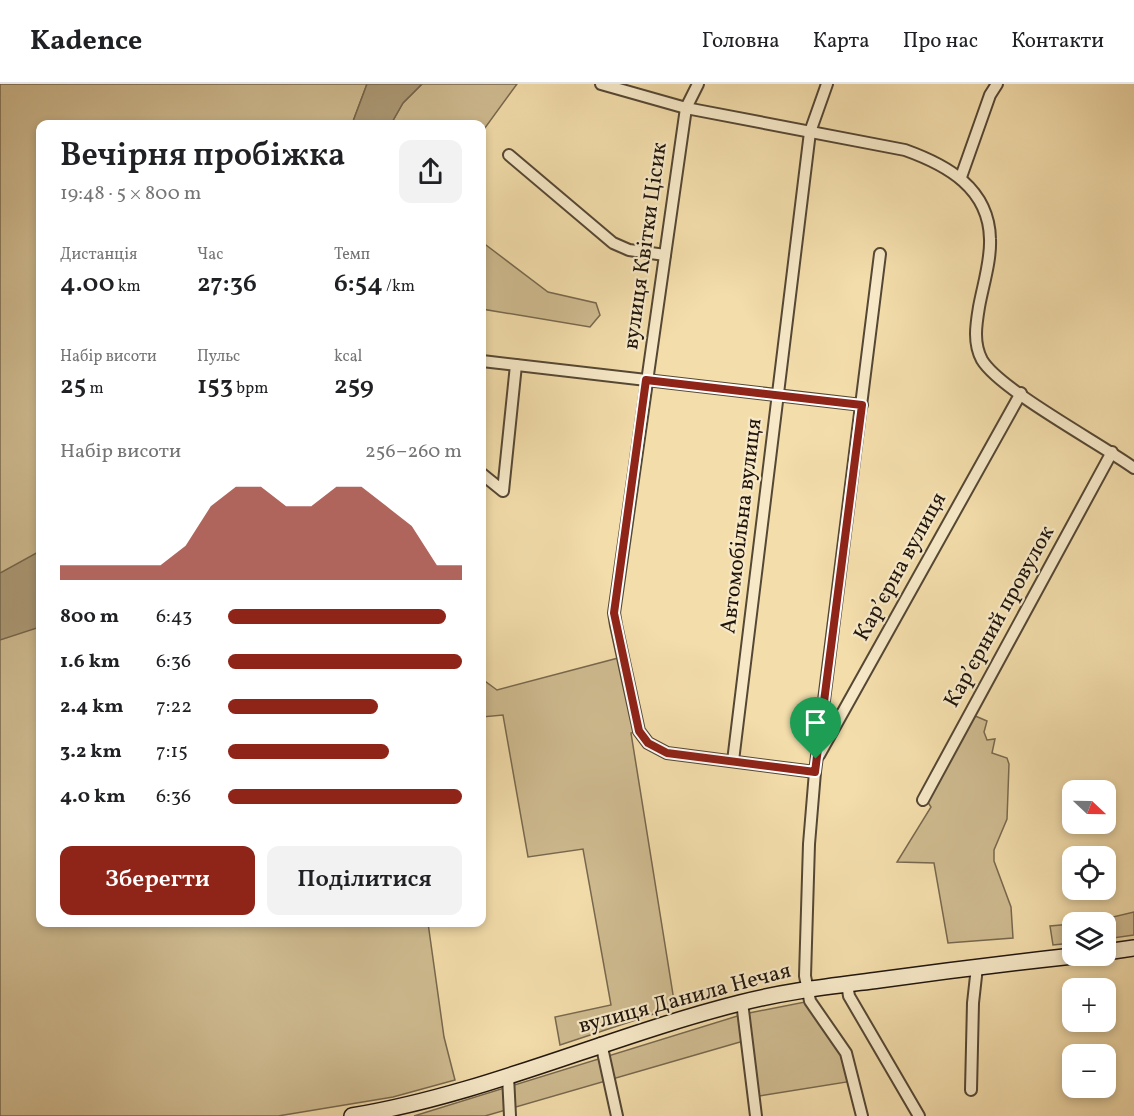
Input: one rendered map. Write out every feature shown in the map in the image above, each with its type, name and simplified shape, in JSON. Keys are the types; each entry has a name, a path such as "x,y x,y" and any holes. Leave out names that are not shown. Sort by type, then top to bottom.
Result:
{"main road":[{"path":"1116,951 1134,948"},
{"name":"вулиця Данила Нечая","path":"352,1116 396,1108 508,1076 601,1043 742,1002 807,989 1062,957"}],"street":[{"path":"601,84 686,108 905,150 930,159 962,177 981,205 990,240 976,341 987,366 1021,393 1134,468"},
{"name":"вулиця Квітки Цісик","path":"698,84 686,108 614,613 639,731 648,743 674,754 815,772"},
{"name":"Автомобільна вулиця","path":"733,761 810,132 827,84"},
{"path":"962,177 990,95 997,84"},
{"path":"508,155 613,243 629,250 665,255"},
{"path":"862,1116 846,1053 810,1001 807,989 809,844 816,759 880,255"},
{"path":"486,361 862,405"},
{"path":"486,477 503,491 516,365"},
{"name":"Карʼєрна вулиця","path":"816,759 1021,393"},
{"name":"Карʼєрний провулок","path":"923,800 1112,452"},
{"path":"972,1090 972,1032 977,967"},
{"path":"847,984 849,996 919,1116"},
{"path":"742,1002 756,1116"},
{"path":"601,1043 617,1116"},
{"path":"508,1076 510,1116"}],"shaded area":[{"path":"0,84 367,84 354,120 36,120 36,927 429,927 444,1037 455,1080 393,1097 278,1116 0,1116"},
{"path":"367,84 422,84 403,103 393,120 354,120"},
{"path":"422,84 517,84 486,127 486,120 393,120 403,103"},
{"path":"486,245 548,292 596,303 600,315 590,327 486,310"},
{"path":"36,553 36,628 0,640 0,573"},
{"path":"622,657 639,731 631,733 675,1007 560,1045 555,1017 611,1005 583,849 528,857 503,715 486,717 486,682 497,690"},
{"path":"973,715 987,721 984,732 987,740 995,739 992,753 1007,758 1009,764 1007,819 994,850 994,861 1011,907 1013,938 948,943 934,863 897,862 931,807 927,801"},
{"path":"1134,912 1134,935 1116,938 1116,916"},
{"path":"1062,925 1062,944 1053,945 1050,926"},
{"path":"810,1001 842,1046 853,1081 753,1097 747,1040 485,1116 414,1116 744,1014"}],"route":[{"path":"646,380 862,405 816,759 815,772 674,754 654,747 639,731 614,613 646,380"}]}
